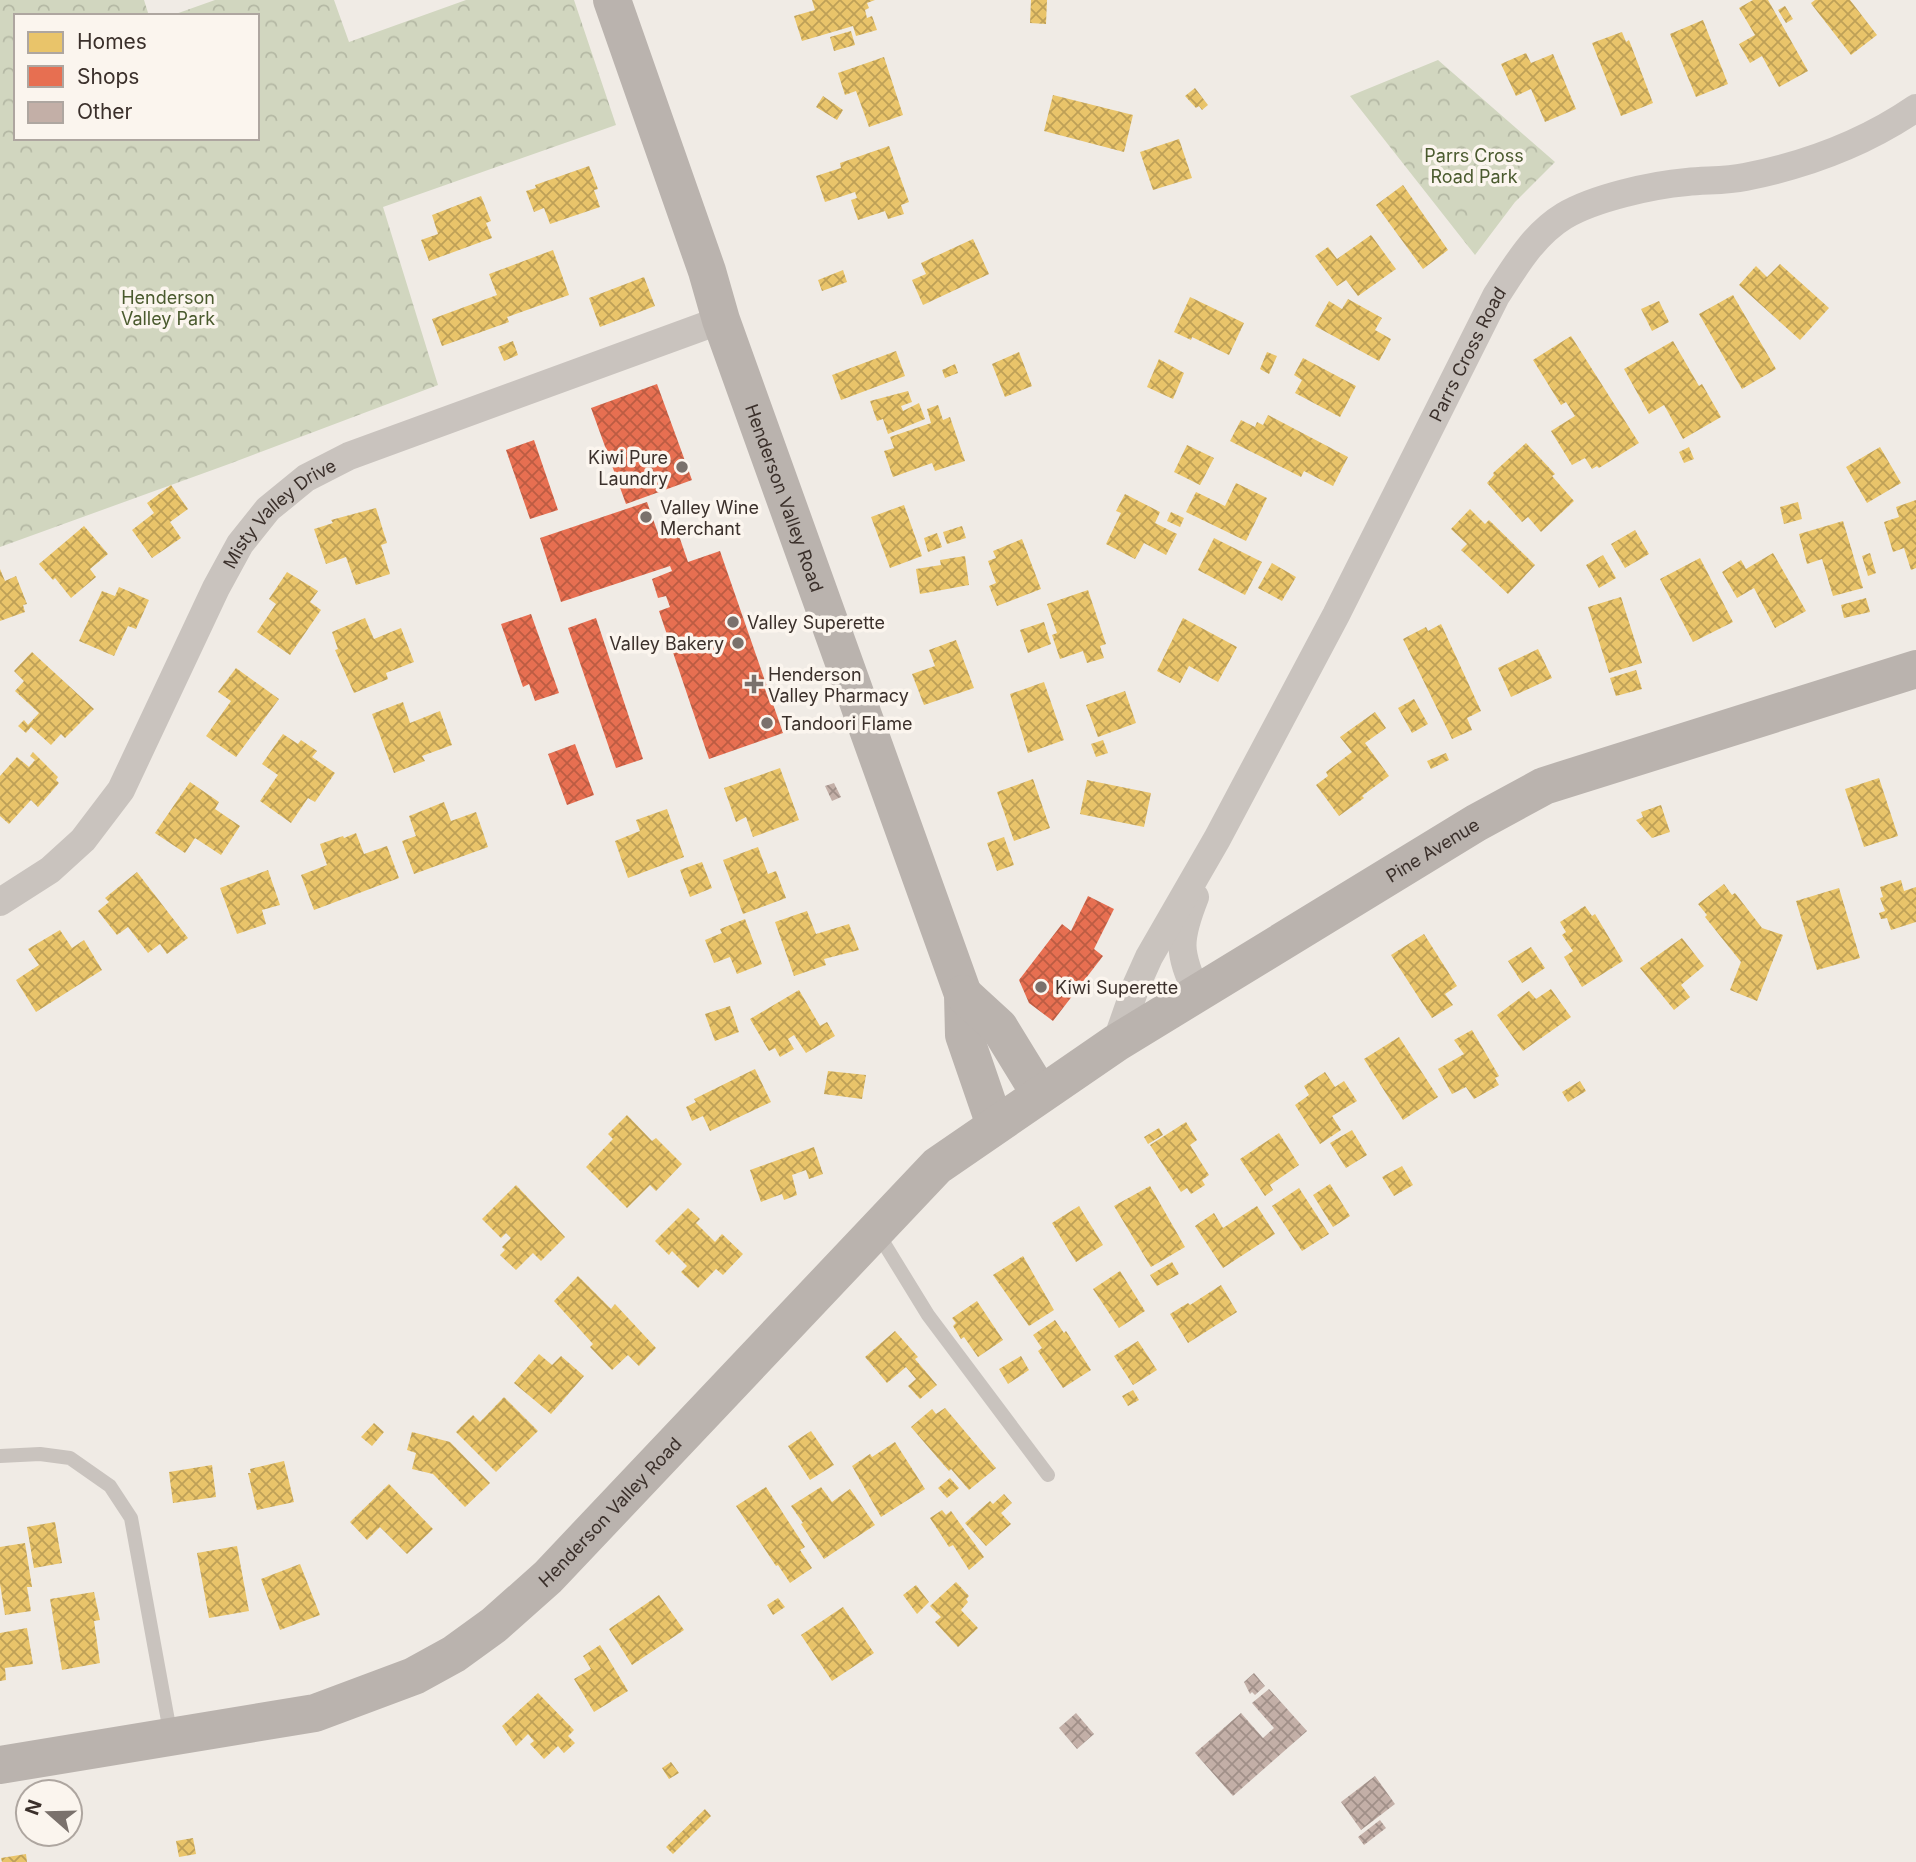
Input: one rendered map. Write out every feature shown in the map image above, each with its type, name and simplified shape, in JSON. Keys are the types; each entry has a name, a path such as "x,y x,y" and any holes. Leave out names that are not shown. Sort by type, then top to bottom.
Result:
{"street":[{"name":"Henderson Valley Road","path":"0,1765 315,1713 414,1676 454,1654 494,1625 548,1577 937,1166 995,1125 964,1035 963,994 722,320 612,0"},
{"name":"Parrs Cross Road","path":"1116,1043 1149,957 1217,839 1336,615 1496,296 1526,250 1564,216 1613,197 1683,182 1744,177 1837,151 1890,126 1916,108"},
{"name":"Misty Valley Drive","path":"0,902 50,870 83,840 121,790 216,588 240,544 268,509 306,478 349,456 722,320"},
{"name":"Pine Avenue","path":"995,1125 1116,1043 1464,830 1544,786 1916,669"},
{"name":"Parrs Cross Road","path":"1197,993 1181,951 1191,906 1217,839"},
{"name":"Henderson Valley Road","path":"963,994 999,1027 1040,1094"}],"lane":[{"path":"877,1231 929,1315 1048,1475"},
{"path":"0,1456 40,1454 70,1458 110,1486 131,1518 172,1737"}],"green space":[{"name":"Henderson Valley Park","path":"0,0 144,0 148,14 14,14 14,140 259,140 259,14 176,14 215,0 334,0 349,42 466,0 574,0 616,125 383,207 438,385 0,547"},
{"name":"Parrs Cross Road Park","path":"1438,60 1555,162 1515,202 1475,255 1350,96"}],"building: Homes":[{"path":"812,0 875,0 867,3 869,8 865,10 867,18 872,16 877,30 856,36 853,26 802,41 794,16 815,10"},
{"path":"1031,0 1047,0 1046,24 1030,23"},
{"path":"1753,0 1768,0 1808,71 1779,87 1762,56 1750,63 1739,44 1755,35 1739,8"},
{"path":"1815,0 1850,0 1877,35 1851,55 1811,3"},
{"path":"1785,6 1793,19 1786,23 1778,10"},
{"path":"1703,20 1728,84 1696,97 1670,34"},
{"path":"851,31 855,45 834,51 830,37"},
{"path":"1622,32 1626,42 1629,40 1653,103 1621,116 1592,43"},
{"path":"1526,53 1531,63 1553,54 1576,109 1545,122 1531,89 1516,96 1501,64"},
{"path":"884,57 903,115 869,127 856,91 845,95 838,73"},
{"path":"1195,88 1208,105 1202,110 1199,106 1196,108 1185,96"},
{"path":"1053,95 1133,115 1124,152 1044,131"},
{"path":"823,96 843,110 837,120 816,107"},
{"path":"1179,139 1192,178 1153,190 1140,152"},
{"path":"889,146 909,202 901,205 904,214 888,219 885,211 858,220 851,200 857,198 855,192 825,202 816,176 841,168 840,163"},
{"path":"589,166 598,189 594,190 600,207 550,224 544,208 534,212 526,191 536,188 535,185"},
{"path":"1403,185 1448,250 1423,269 1376,205"},
{"path":"481,196 491,221 486,223 492,238 429,261 421,240 438,234 432,215"},
{"path":"1371,235 1396,269 1358,296 1346,280 1337,286 1315,256 1328,247 1337,259"},
{"path":"973,239 989,274 923,305 912,280 926,274 921,263"},
{"path":"553,250 569,295 507,317 509,322 442,346 432,319 497,295 489,274"},
{"path":"1780,264 1829,308 1800,340 1739,285 1756,266 1767,277"},
{"path":"843,270 847,282 822,291 818,280"},
{"path":"644,277 655,306 600,327 589,298"},
{"path":"1733,295 1776,369 1742,389 1699,314"},
{"path":"1190,297 1244,323 1229,355 1192,337 1191,340 1174,332"},
{"path":"1348,299 1382,318 1375,330 1391,339 1379,361 1315,326 1329,301 1342,309"},
{"path":"1659,301 1669,322 1652,331 1641,309"},
{"path":"1571,336 1639,443 1599,468 1597,466 1592,469 1585,458 1572,465 1551,431 1575,416 1566,402 1561,405 1533,360"},
{"path":"513,341 518,355 504,361 498,347"},
{"path":"1673,341 1721,417 1683,439 1664,405 1649,414 1624,369"},
{"path":"896,351 905,376 841,400 832,375"},
{"path":"1019,352 1032,386 1005,397 992,364"},
{"path":"1267,352 1277,356 1269,374 1260,369"},
{"path":"1303,358 1356,386 1340,417 1295,393 1302,380 1294,375"},
{"path":"1159,359 1184,373 1173,399 1147,387"},
{"path":"955,364 958,373 945,378 942,370"},
{"path":"908,391 912,402 901,406 903,411 919,403 925,419 888,434 883,419 877,421 870,401"},
{"path":"938,405 943,420 950,417 965,461 935,471 932,463 893,477 884,451 894,448 890,437 931,423 927,409"},
{"path":"1268,415 1348,457 1333,486 1304,471 1301,477 1230,441 1241,420 1255,427 1257,422 1263,425"},
{"path":"1526,443 1555,474 1552,476 1574,501 1541,532 1528,517 1522,522 1487,483 1493,473"},
{"path":"1187,445 1214,458 1200,485 1174,472"},
{"path":"1689,447 1694,459 1684,463 1679,452"},
{"path":"1880,447 1901,483 1867,503 1846,467"},
{"path":"1236,483 1267,498 1246,541 1186,512 1196,492 1225,506"},
{"path":"171,485 188,509 170,522 181,538 152,558 132,530 154,513 147,503"},
{"path":"1125,494 1160,512 1155,523 1177,534 1166,555 1144,543 1135,559 1106,544 1121,513 1116,511"},
{"path":"1916,500 1916,568 1911,570 1904,548 1893,552 1884,522 1899,517 1896,507"},
{"path":"1798,502 1802,519 1784,524 1780,507"},
{"path":"904,505 922,556 890,568 871,517"},
{"path":"376,508 387,543 381,545 390,574 356,585 346,557 326,564 314,529 333,523 331,520"},
{"path":"1470,509 1485,524 1489,520 1535,565 1508,594 1461,550 1467,544 1451,529"},
{"path":"1171,512 1184,518 1180,527 1167,521"},
{"path":"1843,521 1863,588 1833,596 1822,559 1807,564 1799,534"},
{"path":"84,526 108,554 90,569 96,577 71,598 39,564"},
{"path":"962,526 966,538 947,544 943,532"},
{"path":"1635,530 1649,554 1625,568 1611,544"},
{"path":"937,533 942,547 928,552 924,538"},
{"path":"1214,538 1262,562 1245,595 1198,570"},
{"path":"1022,539 1041,589 997,606 989,586 996,583 988,561 996,558 993,551"},
{"path":"1773,553 1806,611 1775,628 1754,588 1737,598 1722,572 1741,560 1746,569"},
{"path":"1870,553 1876,573 1868,576 1862,556"},
{"path":"1603,555 1616,578 1599,588 1586,565"},
{"path":"965,556 969,585 920,594 916,569 941,565 940,560"},
{"path":"1700,558 1733,622 1693,642 1660,579"},
{"path":"1272,563 1296,577 1282,601 1258,588"},
{"path":"0,569 5,581 16,576 27,604 23,605 25,612 0,621"},
{"path":"287,572 318,591 310,602 321,610 290,655 257,632 276,604 269,599"},
{"path":"119,587 149,600 136,629 128,626 114,656 79,641 102,591 115,596"},
{"path":"1088,590 1106,644 1100,646 1104,658 1087,663 1083,651 1060,659 1052,635 1057,633 1047,604"},
{"path":"1621,597 1642,663 1609,673 1588,607"},
{"path":"1866,598 1870,612 1844,618 1841,605"},
{"path":"365,618 374,639 401,628 414,662 386,673 388,679 354,693 335,650 338,649 332,632"},
{"path":"1183,618 1237,647 1218,682 1189,666 1180,683 1157,671"},
{"path":"1044,622 1051,644 1028,653 1020,630"},
{"path":"1441,624 1481,711 1467,718 1472,730 1452,739 1403,639 1426,627 1428,631"},
{"path":"956,640 974,688 924,705 912,674 935,666 929,650"},
{"path":"1538,649 1552,678 1511,697 1498,668"},
{"path":"32,652 94,709 65,738 61,734 51,745 31,727 26,733 18,726 24,720 28,725 39,713 15,691 24,681 14,671"},
{"path":"236,668 279,699 236,757 206,736 231,701 218,692"},
{"path":"1636,670 1642,689 1616,696 1610,678"},
{"path":"1044,682 1064,740 1028,753 1010,694"},
{"path":"1125,691 1136,723 1098,737 1086,705"},
{"path":"1414,699 1428,724 1412,733 1398,708"},
{"path":"403,702 410,723 440,711 452,745 422,756 425,761 394,773 372,714"},
{"path":"1375,712 1386,728 1365,743 1389,776 1339,816 1316,785 1328,776 1326,772 1352,752 1340,737"},
{"path":"283,734 298,744 301,740 317,751 312,757 335,773 315,802 308,798 291,823 260,801 278,775 262,764"},
{"path":"1103,740 1108,753 1096,757 1091,744"},
{"path":"33,752 58,777 56,780 59,783 38,807 31,800 9,824 0,816 0,776 17,757 29,767 35,760 30,756"},
{"path":"1446,753 1449,760 1431,769 1427,761"},
{"path":"780,768 799,820 753,837 746,817 736,822 724,788"},
{"path":"1879,778 1898,836 1864,847 1845,789"},
{"path":"1033,779 1050,828 1014,841 997,792"},
{"path":"1087,780 1151,793 1144,827 1080,814"},
{"path":"190,782 219,802 215,809 240,826 221,855 195,838 185,853 155,833"},
{"path":"444,802 451,821 476,812 488,847 414,874 402,841 416,836 409,816"},
{"path":"1661,805 1670,832 1652,838 1636,820 1643,817 1641,812"},
{"path":"667,809 684,857 628,878 615,841 640,831 636,820"},
{"path":"356,833 364,854 387,846 399,878 314,910 301,875 327,865 320,844"},
{"path":"1004,837 1014,865 997,871 987,843"},
{"path":"758,847 768,874 776,871 786,898 743,914 723,860"},
{"path":"702,862 712,888 690,897 680,870"},
{"path":"268,870 280,905 262,910 266,924 237,934 220,888"},
{"path":"137,872 188,938 167,954 160,944 148,953 128,927 117,935 98,911 109,902 105,898"},
{"path":"1901,880 1904,891 1916,887 1916,922 1891,930 1887,918 1881,919 1879,913 1885,911 1880,898 1883,897 1880,887"},
{"path":"1724,884 1732,895 1735,893 1762,928 1783,935 1757,1001 1730,990 1741,962 1705,917 1707,915 1698,904"},
{"path":"1839,888 1860,958 1817,970 1796,901"},
{"path":"1585,906 1592,916 1595,914 1623,961 1582,987 1564,957 1573,951 1562,935 1566,932 1560,922"},
{"path":"807,911 816,934 849,924 859,950 824,959 826,965 794,976 775,922"},
{"path":"745,919 762,964 737,974 730,957 714,963 705,940 722,933 720,929"},
{"path":"60,930 72,948 84,940 102,970 36,1012 16,980 39,965 28,949"},
{"path":"1424,934 1457,986 1445,994 1453,1005 1432,1018 1391,955"},
{"path":"1682,938 1704,966 1681,985 1690,997 1674,1010 1640,968"},
{"path":"1531,947 1545,968 1522,983 1508,961"},
{"path":"1551,989 1571,1017 1523,1051 1497,1015 1529,991 1536,999"},
{"path":"799,990 820,1026 827,1022 835,1036 806,1053 794,1035 788,1039 794,1049 780,1057 775,1048 769,1051 750,1019"},
{"path":"730,1006 739,1032 715,1041 705,1014"},
{"path":"1472,1030 1499,1076 1495,1078 1499,1085 1474,1099 1466,1087 1452,1094 1438,1069 1464,1054 1454,1040"},
{"path":"1399,1037 1438,1097 1403,1120 1364,1059"},
{"path":"755,1069 771,1102 710,1131 703,1116 692,1121 686,1107 696,1102 694,1099"},
{"path":"828,1071 866,1075 862,1099 824,1094"},
{"path":"1325,1072 1335,1087 1344,1081 1357,1101 1332,1116 1341,1130 1320,1144 1295,1105 1309,1095 1304,1086"},
{"path":"1580,1081 1586,1091 1568,1102 1562,1092"},
{"path":"627,1115 652,1141 656,1138 682,1164 656,1191 650,1185 627,1208 586,1167 613,1139 608,1134"},
{"path":"1186,1122 1197,1140 1190,1145 1209,1175 1202,1180 1205,1185 1191,1194 1187,1188 1181,1192 1150,1145"},
{"path":"1159,1128 1163,1135 1148,1144 1144,1137"},
{"path":"1352,1130 1367,1155 1346,1168 1330,1143"},
{"path":"1279,1133 1299,1165 1270,1185 1273,1190 1265,1196 1240,1159"},
{"path":"814,1147 823,1174 809,1179 806,1170 792,1175 797,1195 784,1200 782,1194 761,1202 750,1170"},
{"path":"1402,1166 1413,1185 1394,1196 1382,1177"},
{"path":"1330,1184 1350,1216 1333,1227 1313,1195"},
{"path":"516,1185 565,1237 541,1261 533,1253 516,1270 500,1255 505,1250 502,1247 511,1238 506,1233 501,1238 482,1219"},
{"path":"1150,1186 1185,1247 1151,1267 1114,1206"},
{"path":"1299,1188 1329,1234 1302,1251 1272,1206"},
{"path":"1079,1206 1103,1245 1076,1262 1052,1223"},
{"path":"1257,1206 1275,1234 1223,1268 1195,1226 1214,1213 1223,1228"},
{"path":"688,1208 700,1219 696,1223 715,1242 722,1234 743,1254 723,1275 716,1269 698,1288 681,1272 687,1266 672,1251 669,1255 655,1241"},
{"path":"1023,1256 1054,1310 1029,1326 993,1275"},
{"path":"1172,1262 1179,1274 1157,1286 1150,1275"},
{"path":"1120,1271 1145,1311 1119,1328 1093,1289"},
{"path":"578,1276 611,1309 615,1304 656,1348 639,1366 628,1355 612,1370 590,1347 593,1344 554,1301"},
{"path":"1221,1285 1237,1312 1188,1343 1170,1314"},
{"path":"977,1301 1003,1340 978,1357 964,1337 961,1339 953,1326 956,1323 952,1318"},
{"path":"1055,1320 1064,1333 1066,1331 1091,1370 1063,1388 1038,1351 1042,1348 1033,1335"},
{"path":"895,1331 918,1357 915,1359 937,1385 920,1399 908,1386 916,1379 906,1367 887,1383 865,1357"},
{"path":"1138,1341 1157,1370 1133,1385 1114,1356"},
{"path":"539,1354 552,1365 561,1356 584,1376 551,1414 514,1383"},
{"path":"1021,1356 1029,1370 1008,1384 999,1369"},
{"path":"1133,1390 1139,1400 1128,1406 1122,1396"},
{"path":"504,1397 538,1431 496,1472 456,1432 473,1415 480,1422"},
{"path":"945,1408 996,1468 969,1490 911,1427 932,1409 936,1414"},
{"path":"374,1423 384,1432 372,1446 361,1437"},
{"path":"811,1431 834,1465 810,1480 788,1446"},
{"path":"412,1432 450,1442 490,1483 465,1507 433,1474 412,1469 416,1453 407,1450"},
{"path":"895,1442 925,1489 881,1517 852,1466"},
{"path":"284,1461 294,1502 257,1510 248,1473 251,1473 250,1469"},
{"path":"212,1465 216,1497 173,1503 169,1472"},
{"path":"950,1478 959,1488 947,1498 938,1488"},
{"path":"389,1484 433,1529 407,1554 380,1527 367,1540 350,1522"},
{"path":"766,1487 805,1547 800,1550 812,1568 790,1583 736,1506"},
{"path":"821,1487 832,1502 850,1489 875,1525 824,1559 791,1506"},
{"path":"1004,1494 1012,1503 1001,1513 1011,1524 986,1546 965,1523 990,1501 993,1504"},
{"path":"942,1510 946,1515 951,1511 984,1557 969,1570 953,1545 949,1547 930,1518"},
{"path":"55,1522 62,1563 34,1568 27,1527"},
{"path":"25,1543 32,1587 27,1587 31,1611 5,1615 0,1584 0,1547"},
{"path":"237,1546 249,1611 209,1618 197,1553"},
{"path":"300,1564 320,1615 280,1630 261,1579"},
{"path":"956,1582 969,1596 966,1599 968,1602 961,1610 978,1628 958,1647 935,1622 941,1617 930,1606"},
{"path":"916,1585 929,1602 917,1614 903,1595"},
{"path":"94,1592 100,1620 94,1621 100,1663 62,1670 50,1599"},
{"path":"659,1595 684,1630 632,1665 609,1629"},
{"path":"778,1598 785,1607 773,1615 767,1605"},
{"path":"843,1607 874,1653 832,1681 801,1635"},
{"path":"27,1628 33,1664 5,1668 6,1680 0,1681 0,1633"},
{"path":"600,1645 628,1691 594,1712 574,1679 591,1669 583,1656"},
{"path":"538,1693 574,1730 568,1736 575,1743 564,1753 558,1746 544,1759 530,1744 534,1741 528,1734 516,1746 502,1726"},
{"path":"671,1762 679,1773 669,1779 662,1768"},
{"path":"705,1809 711,1816 673,1854 666,1847"},
{"path":"193,1838 196,1854 179,1857 176,1841"},
{"path":"26,1854 27,1862 2,1862 1,1858"}],"building: Shops":[{"path":"657,384 692,480 626,504 591,408"},
{"path":"534,440 558,510 530,519 506,450"},
{"path":"647,502 659,536 677,530 688,562 720,551 783,733 709,759 659,611 670,607 666,596 658,598 652,579 672,571 670,566 561,602 540,538"},
{"path":"531,614 559,693 535,701 529,684 523,687 501,624"},
{"path":"596,618 643,759 616,768 568,628"},
{"path":"575,744 594,795 567,805 548,754"},
{"path":"1088,896 1114,909 1094,949 1103,956 1053,1021 1029,1003 1019,980 1062,924 1071,931"}],"building: Other":[{"path":"834,783 841,797 832,801 825,786"},
{"path":"1254,1673 1265,1686 1255,1695 1252,1692 1250,1694 1244,1682"},
{"path":"1269,1689 1307,1731 1233,1796 1195,1753 1241,1713 1263,1738 1274,1728 1252,1703"},
{"path":"1076,1713 1094,1734 1077,1749 1059,1728"},
{"path":"1375,1776 1395,1804 1361,1830 1341,1802"},
{"path":"1380,1820 1386,1828 1364,1845 1358,1837"}],"place":[{"name":"Kiwi Pure Laundry","path":"682,467"},
{"name":"Valley Wine Merchant","path":"646,517"},
{"name":"Valley Superette","path":"733,622"},
{"name":"Valley Bakery","path":"738,643"},
{"name":"Henderson Valley Pharmacy","path":"754,684"},
{"name":"Tandoori Flame","path":"767,723"},
{"name":"Kiwi Superette","path":"1041,987"}]}
